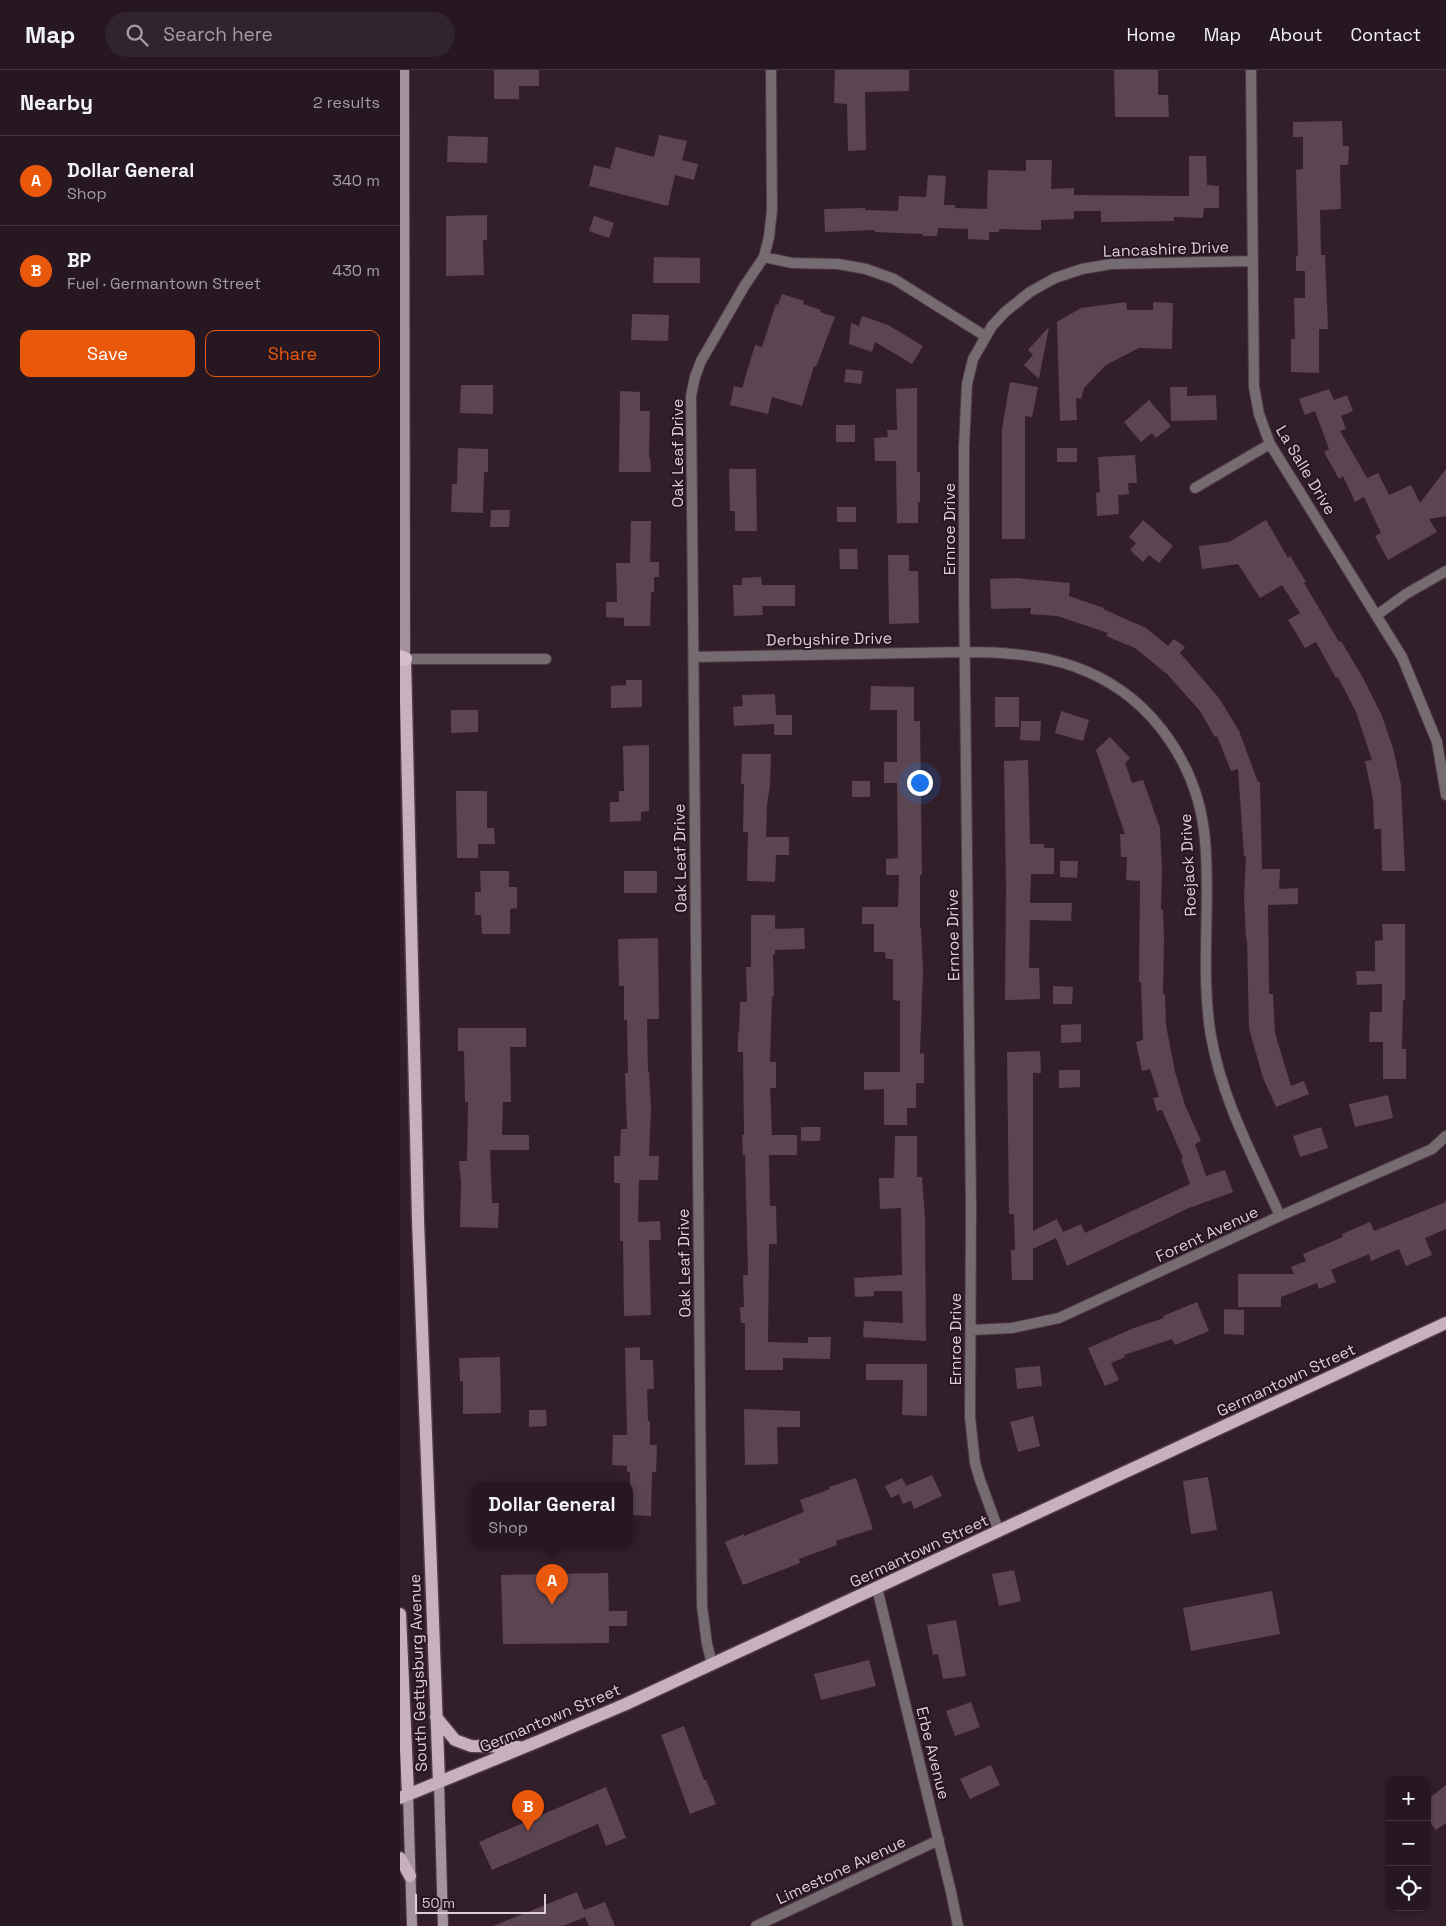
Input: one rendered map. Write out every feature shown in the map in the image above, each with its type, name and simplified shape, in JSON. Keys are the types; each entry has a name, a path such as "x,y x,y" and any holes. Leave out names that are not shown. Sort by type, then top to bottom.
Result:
{"main road":[{"name":"South Gettysburg Avenue","path":"404,70 402,659 418,1220 444,1926"},
{"name":"Germantown Street","path":"404,1796 524,1748 712,1664 1446,1323"},
{"name":"South Gettysburg Avenue","path":"400,1614 404,1796 412,1926"},
{"path":"436,1717 455,1740 471,1746 524,1748"},
{"path":"400,1858 410,1876"}],"street":[{"name":"Oak Leaf Drive","path":"712,1664 704,1625 702,1596 691,396 701,361 745,285 764,257 769,237 772,210 771,70"},
{"name":"La Salle Drive","path":"1251,70 1254,387 1259,414 1270,444 1402,657 1437,742 1446,796"},
{"path":"764,257 792,263 838,264 866,269 894,279 985,336"},
{"name":"Lancashire Drive","path":"985,336 1005,312 1030,292 1055,278 1082,268 1111,264 1253,261"},
{"name":"Ernroe Drive","path":"985,336 973,359 967,384 964,447 972,1330 970,1417 972,1445 980,1480 999,1532"},
{"path":"1194,488 1270,444"},
{"path":"1377,614 1406,594 1446,571"},
{"name":"Derbyshire Drive","path":"694,657 965,652"},
{"name":"Roejack Drive","path":"965,652 1033,657 1056,661 1087,671 1117,687 1144,709 1167,735 1182,758 1196,790 1204,824 1208,1014 1216,1058 1229,1101 1280,1216"},
{"path":"402,659 546,658"},
{"name":"Forent Avenue","path":"972,1330 1012,1328 1059,1318 1280,1216 1432,1149 1446,1136"},
{"name":"Erbe Avenue","path":"877,1588 939,1840 958,1926"},
{"name":"Limestone Avenue","path":"756,1926 939,1840"}],"building":[{"path":"494,70 539,70 539,86 519,86 519,99 494,99"},
{"path":"835,70 909,70 909,91 865,92 866,150 848,151 847,104 834,103"},
{"path":"1114,70 1158,70 1158,95 1168,95 1169,117 1115,117"},
{"path":"1342,121 1343,146 1349,146 1348,165 1340,165 1341,209 1320,210 1321,255 1325,255 1328,329 1319,329 1319,373 1291,372 1291,339 1295,339 1294,298 1305,298 1305,271 1296,271 1296,256 1298,256 1296,170 1303,169 1303,137 1293,137 1293,122"},
{"path":"659,135 687,141 682,160 698,164 694,180 675,175 668,206 589,186 594,165 610,169 616,147 654,157"},
{"path":"448,136 488,137 487,163 447,162"},
{"path":"1189,156 1206,156 1207,185 1219,186 1219,208 1204,208 1203,218 1174,217 1174,221 1101,222 1101,211 1074,211 1074,219 1041,220 1041,230 999,229 999,232 989,232 989,240 968,239 968,229 938,228 937,236 875,232 875,230 825,232 824,209 865,208 865,210 898,211 899,196 926,197 928,175 946,176 944,205 955,205 955,208 987,209 988,170 1026,171 1026,160 1052,160 1051,189 1074,188 1074,195 1189,196"},
{"path":"487,215 487,240 483,240 484,275 446,276 446,216"},
{"path":"594,216 614,223 609,238 589,231"},
{"path":"654,257 700,258 700,283 653,283"},
{"path":"782,294 804,301 803,304 835,317 816,367 814,366 802,406 772,397 768,414 730,405 734,386 742,388 755,345 762,347 776,304 778,305"},
{"path":"1126,302 1127,310 1153,310 1153,302 1173,303 1172,349 1139,348 1106,365 1084,388 1081,399 1076,398 1077,420 1060,421 1057,322 1081,308"},
{"path":"632,314 669,315 668,341 631,340"},
{"path":"862,316 888,325 923,346 912,364 875,342 872,352 849,344 851,323 859,326"},
{"path":"1049,327 1039,379 1024,365 1033,355 1028,350"},
{"path":"846,369 863,371 861,384 844,382"},
{"path":"1010,382 1038,387 1032,417 1025,416 1025,539 1002,539 1002,429"},
{"path":"461,385 493,385 493,414 460,413"},
{"path":"1170,387 1187,387 1187,396 1216,395 1217,420 1171,421"},
{"path":"917,388 917,472 920,472 918,523 897,523 896,461 875,461 874,438 888,437 887,430 897,430 896,389"},
{"path":"1329,389 1334,400 1347,395 1353,411 1341,416 1346,429 1340,431 1367,478 1378,473 1389,495 1411,485 1420,503 1446,469 1446,516 1429,519 1437,532 1388,560 1375,536 1381,533 1364,497 1355,502 1343,476 1339,479 1324,452 1329,449 1315,411 1305,415 1299,399"},
{"path":"620,391 640,392 640,411 650,411 649,458 651,472 619,472"},
{"path":"1149,400 1171,426 1156,438 1152,433 1141,442 1124,422"},
{"path":"836,425 855,425 855,442 836,442"},
{"path":"458,448 488,449 488,472 484,472 483,513 451,512 452,484 457,484"},
{"path":"1057,448 1077,448 1077,462 1057,462"},
{"path":"1135,455 1137,483 1128,483 1129,494 1118,495 1119,514 1097,516 1096,493 1100,492 1098,457"},
{"path":"729,469 756,469 757,531 735,531 735,511 730,511"},
{"path":"837,507 856,507 856,522 837,522"},
{"path":"491,510 510,510 509,527 490,527"},
{"path":"1143,520 1173,546 1159,563 1149,555 1143,562 1130,550 1136,543 1129,537"},
{"path":"1266,520 1288,558 1290,556 1306,582 1304,583 1339,642 1341,641 1363,678 1382,716 1393,748 1401,785 1405,871 1382,871 1381,829 1374,829 1373,799 1365,761 1372,760 1356,712 1338,677 1336,678 1316,642 1305,648 1288,620 1300,613 1282,585 1260,598 1238,564 1202,569 1199,546 1229,542"},
{"path":"631,521 651,521 650,562 659,562 659,577 654,577 654,592 651,592 650,626 624,626 624,618 606,617 606,602 617,602 616,563 630,563"},
{"path":"839,549 857,549 858,569 840,569"},
{"path":"888,555 909,555 909,571 918,571 919,623 889,624"},
{"path":"761,577 762,585 795,585 795,606 762,606 763,615 734,616 733,585 742,585 742,578"},
{"path":"1016,578 1070,583 1069,596 1104,608 1146,628 1168,646 1174,639 1185,647 1180,653 1219,698 1239,731 1258,782 1260,782 1262,869 1280,869 1279,889 1298,888 1298,904 1268,905 1269,994 1273,994 1275,1033 1291,1086 1304,1081 1309,1094 1276,1107 1263,1078 1249,1028 1244,897 1246,856 1244,856 1238,769 1231,771 1217,736 1215,737 1200,711 1167,674 1135,648 1106,636 1108,633 1057,616 1030,614 1031,608 991,609 990,579"},
{"path":"626,680 642,680 642,707 611,708 611,686 626,685"},
{"path":"871,686 914,687 914,721 920,721 922,875 920,875 920,928 923,971 920,1054 924,1053 924,1083 916,1083 916,1108 907,1108 907,1125 884,1125 884,1089 864,1090 864,1072 900,1072 900,1001 893,1000 893,959 886,959 885,952 874,952 874,924 862,924 862,907 898,907 899,875 886,875 886,859 898,858 897,783 884,783 884,762 897,762 897,710 870,710"},
{"path":"775,694 776,715 792,715 792,735 774,735 774,724 734,726 733,707 743,706 742,695"},
{"path":"995,697 1019,697 1019,727 995,727"},
{"path":"451,710 478,710 478,732 451,733"},
{"path":"1061,711 1089,720 1083,741 1055,733"},
{"path":"1021,721 1041,721 1040,741 1020,740"},
{"path":"1110,737 1130,758 1125,763 1132,783 1143,780 1160,828 1161,910 1163,910 1164,939 1163,994 1165,994 1166,1025 1175,1072 1185,1105 1201,1141 1195,1144 1206,1176 1225,1170 1233,1192 1189,1208 1067,1266 1056,1238 1033,1249 1033,1280 1012,1280 1011,1250 1015,1250 1014,1214 1009,1214 1007,1052 1040,1051 1041,1073 1033,1073 1033,1231 1057,1219 1063,1232 1081,1224 1085,1233 1190,1184 1181,1159 1183,1158 1162,1110 1157,1111 1153,1098 1159,1097 1150,1069 1142,1071 1136,1042 1143,1040 1141,982 1139,982 1140,881 1126,880 1127,857 1121,857 1120,834 1125,834 1096,750"},
{"path":"649,745 649,811 641,812 641,821 610,822 610,802 619,802 619,791 624,791 623,746"},
{"path":"742,754 771,754 766,837 789,837 789,855 776,855 775,882 747,881 748,832 743,832 744,784 741,784"},
{"path":"1028,760 1030,844 1044,844 1044,848 1054,848 1054,874 1031,874 1030,903 1072,903 1071,921 1030,920 1029,968 1039,968 1040,999 1005,1000 1004,761"},
{"path":"852,781 870,781 870,797 852,797"},
{"path":"456,791 487,791 487,828 494,828 495,844 478,844 478,858 457,858"},
{"path":"1060,861 1078,861 1077,878 1060,877"},
{"path":"480,871 509,871 509,887 517,887 517,908 510,909 510,934 482,934 481,915 475,915 475,892 481,892"},
{"path":"624,871 657,871 657,893 624,893"},
{"path":"751,915 775,915 775,929 804,928 805,949 775,950 775,954 773,954 774,996 772,996 770,1062 776,1062 776,1088 770,1088 772,1135 797,1135 797,1155 769,1155 770,1206 776,1206 777,1244 769,1244 768,1342 808,1343 808,1337 831,1337 830,1359 783,1358 783,1370 745,1370 745,1323 741,1323 740,1307 744,1307 743,1275 748,1275 745,1155 743,1155 742,1135 744,1135 743,1052 738,1052 738,1033 740,1002 747,1002 746,967 751,967"},
{"path":"1382,924 1405,924 1405,1000 1403,1000 1402,1049 1406,1049 1406,1079 1383,1079 1383,1042 1369,1042 1370,1012 1382,1012 1382,984 1357,985 1356,971 1375,971 1375,941 1383,940"},
{"path":"658,938 659,1019 647,1019 651,1108 649,1156 659,1156 658,1180 639,1180 638,1222 660,1221 661,1240 649,1240 651,1315 624,1316 623,1241 620,1241 620,1183 614,1183 614,1156 620,1156 621,1129 627,1129 625,1073 628,1073 627,1020 624,1020 624,986 619,986 618,939"},
{"path":"1053,986 1073,987 1072,1004 1053,1004"},
{"path":"1081,1024 1081,1042 1061,1043 1061,1025"},
{"path":"458,1028 526,1028 526,1047 510,1047 511,1102 503,1102 502,1135 529,1135 529,1150 490,1150 492,1203 499,1203 498,1228 460,1227 461,1183 459,1161 467,1161 468,1102 465,1102 464,1051 458,1051"},
{"path":"1059,1070 1080,1070 1080,1087 1059,1088"},
{"path":"1388,1095 1393,1118 1355,1127 1349,1104"},
{"path":"801,1127 821,1127 820,1141 801,1141"},
{"path":"1321,1127 1328,1148 1300,1157 1293,1136"},
{"path":"895,1136 917,1136 917,1177 922,1177 925,1219 926,1341 863,1337 864,1321 903,1323 902,1291 874,1291 874,1296 855,1297 854,1278 902,1275 901,1208 880,1209 879,1178 894,1178"},
{"path":"1446,1202 1446,1229 1425,1238 1432,1255 1406,1266 1399,1249 1371,1261 1369,1254 1331,1270 1336,1282 1319,1289 1317,1283 1281,1297 1281,1307 1238,1307 1238,1274 1294,1274 1291,1267 1306,1261 1303,1254 1343,1237 1342,1234 1370,1222 1374,1231"},
{"path":"1197,1302 1209,1331 1175,1345 1172,1339 1124,1355 1125,1357 1111,1363 1119,1380 1105,1386 1088,1348 1134,1328 1164,1318 1163,1316"},
{"path":"1224,1309 1244,1310 1244,1335 1224,1334"},
{"path":"640,1347 640,1360 653,1360 654,1389 647,1389 650,1445 657,1445 656,1472 652,1472 651,1516 633,1515 633,1482 630,1482 630,1472 627,1472 627,1466 612,1465 613,1435 627,1435 625,1348"},
{"path":"500,1357 501,1413 463,1414 463,1381 460,1381 459,1358"},
{"path":"866,1364 927,1364 927,1416 902,1415 903,1380 866,1380"},
{"path":"1040,1366 1042,1386 1017,1389 1015,1368"},
{"path":"744,1409 800,1411 800,1427 777,1427 778,1464 745,1465"},
{"path":"529,1410 546,1410 547,1426 529,1427"},
{"path":"1033,1416 1040,1446 1018,1452 1010,1422"},
{"path":"932,1475 942,1496 914,1509 911,1501 903,1504 899,1494 891,1498 885,1486 902,1478 906,1486"},
{"path":"1208,1477 1217,1530 1191,1534 1183,1481"},
{"path":"856,1478 873,1529 836,1541 837,1545 799,1559 800,1563 743,1585 725,1542 804,1512 800,1500"},
{"path":"1014,1570 1021,1601 999,1606 992,1574"},
{"path":"608,1573 609,1611 627,1611 627,1626 609,1626 609,1643 503,1644 501,1575"},
{"path":"1272,1591 1280,1634 1191,1651 1183,1608"},
{"path":"956,1620 966,1676 943,1679 938,1654 933,1655 927,1625"},
{"path":"869,1660 876,1686 821,1700 814,1674"},
{"path":"971,1702 980,1727 955,1736 946,1711"},
{"path":"684,1726 704,1780 706,1780 716,1804 690,1814 661,1735"},
{"path":"991,1765 1000,1785 970,1799 960,1779"},
{"path":"1446,1785 1446,1823 1436,1830 1431,1824 1431,1797"},
{"path":"606,1787 626,1838 606,1846 598,1824 492,1870 479,1842"},
{"path":"577,1892 584,1910 605,1902 615,1926 589,1926 585,1917 563,1926 493,1926"}],"place":[{"name":"Dollar General","path":"552,1605"},
{"name":"BP","path":"528,1831"}]}
